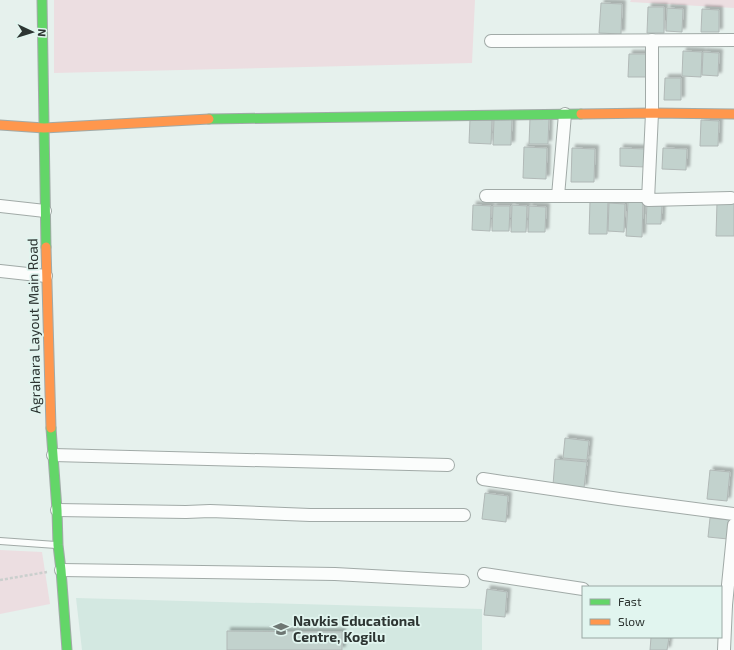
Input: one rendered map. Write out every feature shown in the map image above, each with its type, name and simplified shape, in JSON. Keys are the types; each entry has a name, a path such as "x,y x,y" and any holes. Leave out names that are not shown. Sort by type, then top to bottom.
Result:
{"street":[{"name":"Agrahara Layout Main Road","path":"42,0 46,276 50,421 61,570 64,650"},
{"path":"491,40 734,40"},
{"path":"652,40 652,113 648,200 730,198"},
{"path":"0,125 44,128 210,119 652,113 734,114"},
{"path":"558,196 565,114"},
{"path":"486,196 648,196"},
{"path":"0,206 45,211"},
{"path":"0,271 46,276"},
{"path":"53,455 448,465"},
{"path":"483,479 734,514"},
{"path":"57,510 179,512 210,511 310,515 464,515"},
{"path":"724,650 724,605 734,525"},
{"path":"61,570 335,574 462,581"},
{"path":"484,574 582,589"}],"lane":[{"path":"0,541 58,545"}],"path":[{"path":"0,580 61,570"}],"shaded area":[{"path":"54,0 475,0 472,63 54,73"},
{"path":"631,0 734,0 734,8 630,2"},
{"path":"0,550 42,552 50,604 0,614"},
{"name":"Navkis Educational Centre, Kogilu","path":"76,598 482,609 482,650 82,650"}],"building":[{"path":"601,3 622,4 621,34 599,33"},
{"path":"648,7 664,7 664,33 647,33"},
{"path":"667,8 683,9 682,32 666,31"},
{"path":"702,9 719,10 719,32 701,32"},
{"path":"683,51 702,52 701,77 682,76"},
{"path":"703,52 719,53 718,76 702,75"},
{"path":"629,54 647,54 646,77 628,77"},
{"path":"665,78 681,78 681,100 664,100"},
{"path":"530,118 549,118 548,144 529,144"},
{"path":"470,119 492,120 491,144 469,143"},
{"path":"494,119 512,119 511,145 493,145"},
{"path":"701,120 719,121 718,146 700,146"},
{"path":"524,147 547,148 546,179 523,178"},
{"path":"572,148 595,149 594,182 571,182"},
{"path":"620,148 645,149 645,167 620,166"},
{"path":"663,148 687,149 686,170 662,169"},
{"path":"590,201 608,201 607,234 589,234"},
{"path":"628,202 643,202 642,237 626,236"},
{"path":"717,202 734,203 734,236 716,236"},
{"path":"609,203 625,204 624,232 608,231"},
{"path":"647,203 662,204 661,224 646,224"},
{"path":"473,205 491,206 490,231 472,230"},
{"path":"512,205 527,206 526,232 511,232"},
{"path":"493,206 510,206 509,231 492,231"},
{"path":"529,206 546,207 545,232 528,232"},
{"path":"565,438 589,441 587,460 563,458"},
{"path":"555,459 587,462 584,488 553,485"},
{"path":"710,470 730,472 727,501 707,499"},
{"path":"485,493 508,496 506,522 482,519"},
{"path":"710,518 730,520 728,539 708,537"},
{"path":"487,589 507,592 505,617 484,615"},
{"path":"227,631 342,632 342,650 227,650"},
{"path":"651,638 669,638 667,650 650,650"}],"traffic: fast":[{"path":"42,0 46,247"},
{"path":"209,119 581,114"},
{"path":"51,428 58,545 67,650"}],"traffic: slow":[{"path":"581,114 734,114"},
{"path":"0,125 44,128 209,119"},
{"path":"46,247 51,428"}],"place":[{"name":"Navkis Educational Centre, Kogilu","path":"281,629"}]}
